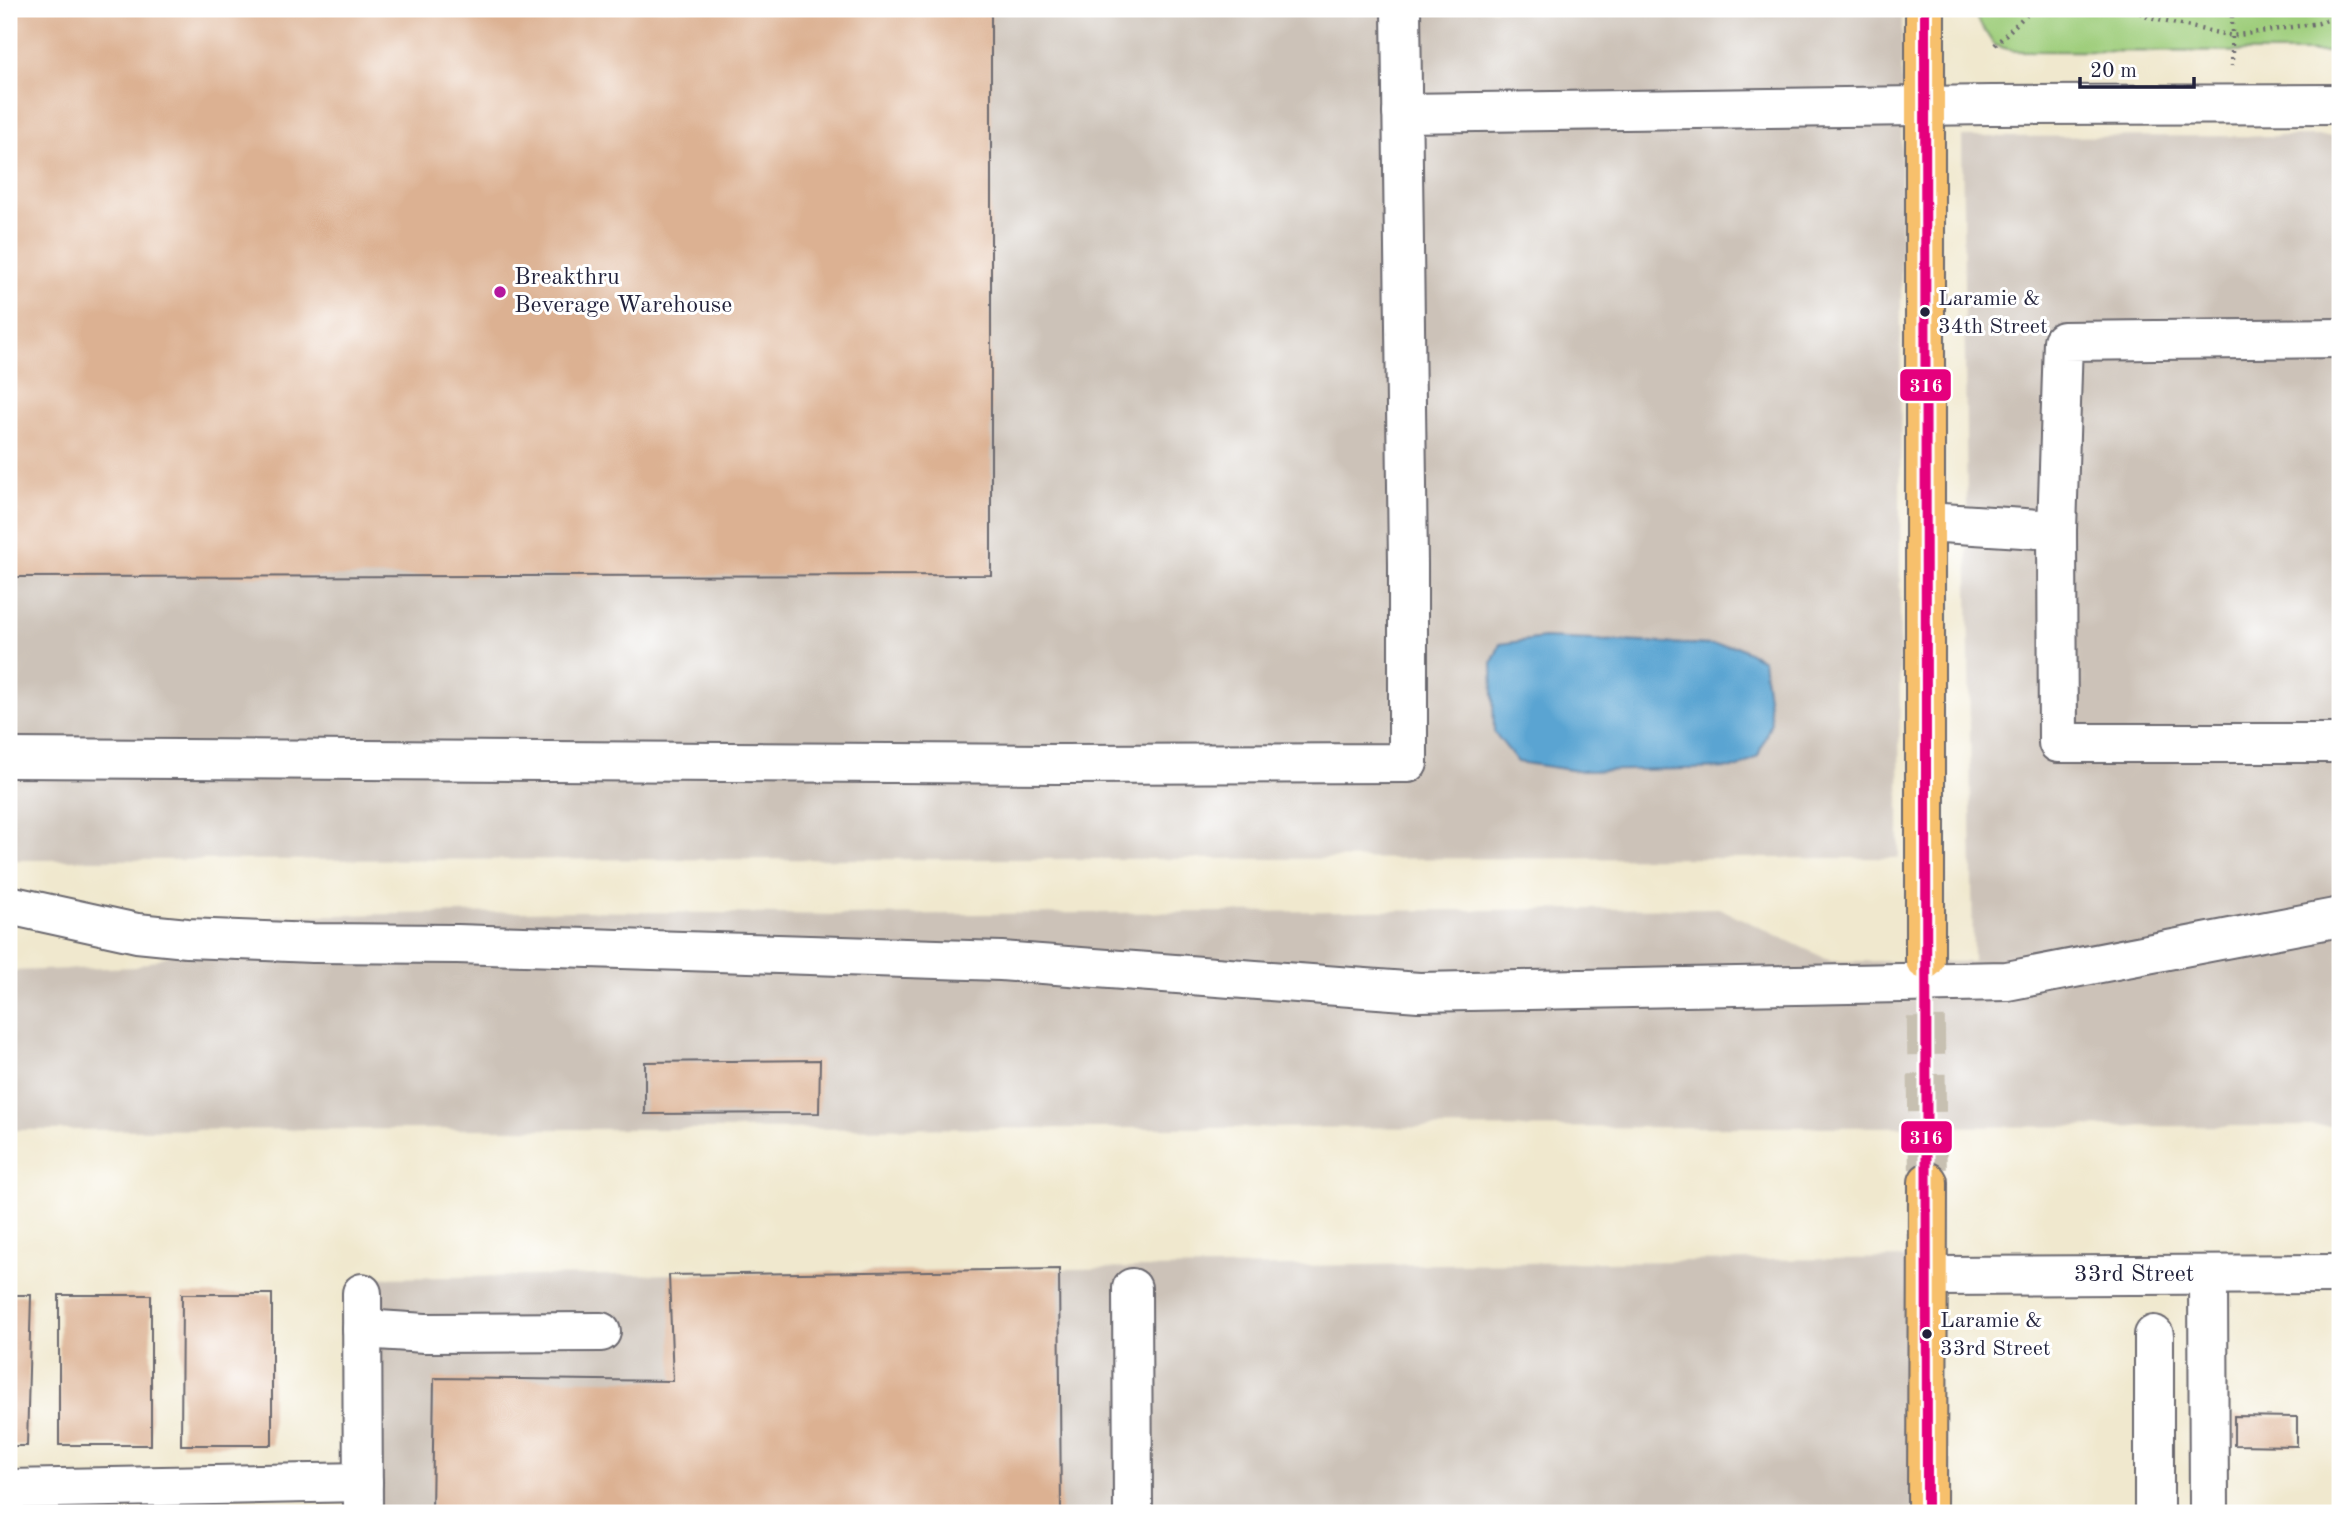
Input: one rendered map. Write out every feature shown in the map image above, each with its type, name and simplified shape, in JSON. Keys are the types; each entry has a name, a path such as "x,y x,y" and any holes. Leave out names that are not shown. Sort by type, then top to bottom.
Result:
{"main road":[{"path":"1924,9 1925,960"},
{"path":"1927,1513 1928,1182"}],"street":[{"path":"9,758 1048,764 1408,763 1401,9"},
{"path":"1402,113 2340,104"},
{"path":"2340,338 2063,341 2057,530 2058,743 2340,743"},
{"path":"1925,522 2057,530"},
{"path":"9,905 137,933 187,937 313,943 457,943 1001,961 1419,992 2007,981 2340,917"},
{"name":"33rd Street","path":"1928,1276 2340,1274"},
{"path":"2208,1275 2209,1513"},
{"path":"1132,1288 1133,1513"},
{"path":"9,1489 363,1498 362,1311 425,1333 601,1332"},
{"path":"2154,1335 2154,1513"}],"path":[{"path":"1995,45 2032,9"},
{"path":"2134,9 2149,18 2232,36 2319,23 2340,15"},
{"path":"2232,9 2232,70"}],"shaded area":[{"path":"9,9 1902,9 1899,858 9,860"},
{"path":"2340,136 2340,1126 9,1130 9,971 136,967 279,916 580,911 846,915 1719,908 1831,961 1973,962 1962,137"},
{"path":"1913,1258 1913,1513 373,1513 372,1278"}],"green space":[{"path":"1977,9 2340,9 2340,52 2014,51 1994,45 1977,19"}],"water":[{"path":"1544,638 1737,646 1763,660 1771,722 1758,756 1738,768 1578,771 1518,762 1494,732 1492,663 1500,644"}],"building":[{"name":"Breakthru Beverage Warehouse","path":"9,9 991,9 991,575 9,577"},
{"path":"820,1060 819,1113 645,1114 645,1062"},
{"path":"1059,1269 1061,1513 432,1513 434,1378 673,1381 669,1275"},
{"path":"182,1294 272,1294 272,1445 181,1445"},
{"path":"9,1295 31,1295 27,1446 9,1446"},
{"path":"59,1295 151,1295 151,1445 59,1445"},
{"path":"2234,1416 2297,1417 2297,1446 2234,1445"},
{"path":"2340,1462 2340,1505 2338,1505"}],"tunnel":[{"path":"1925,960 1928,1182"}],"transit line":[{"name":"316","path":"1925,9 1927,1513"}],"place":[{"name":"Breakthru Beverage Warehouse","path":"500,292"},
{"name":"Laramie & 34th Street","path":"1925,312"},
{"name":"Laramie & 33rd Street","path":"1927,1334"}]}
